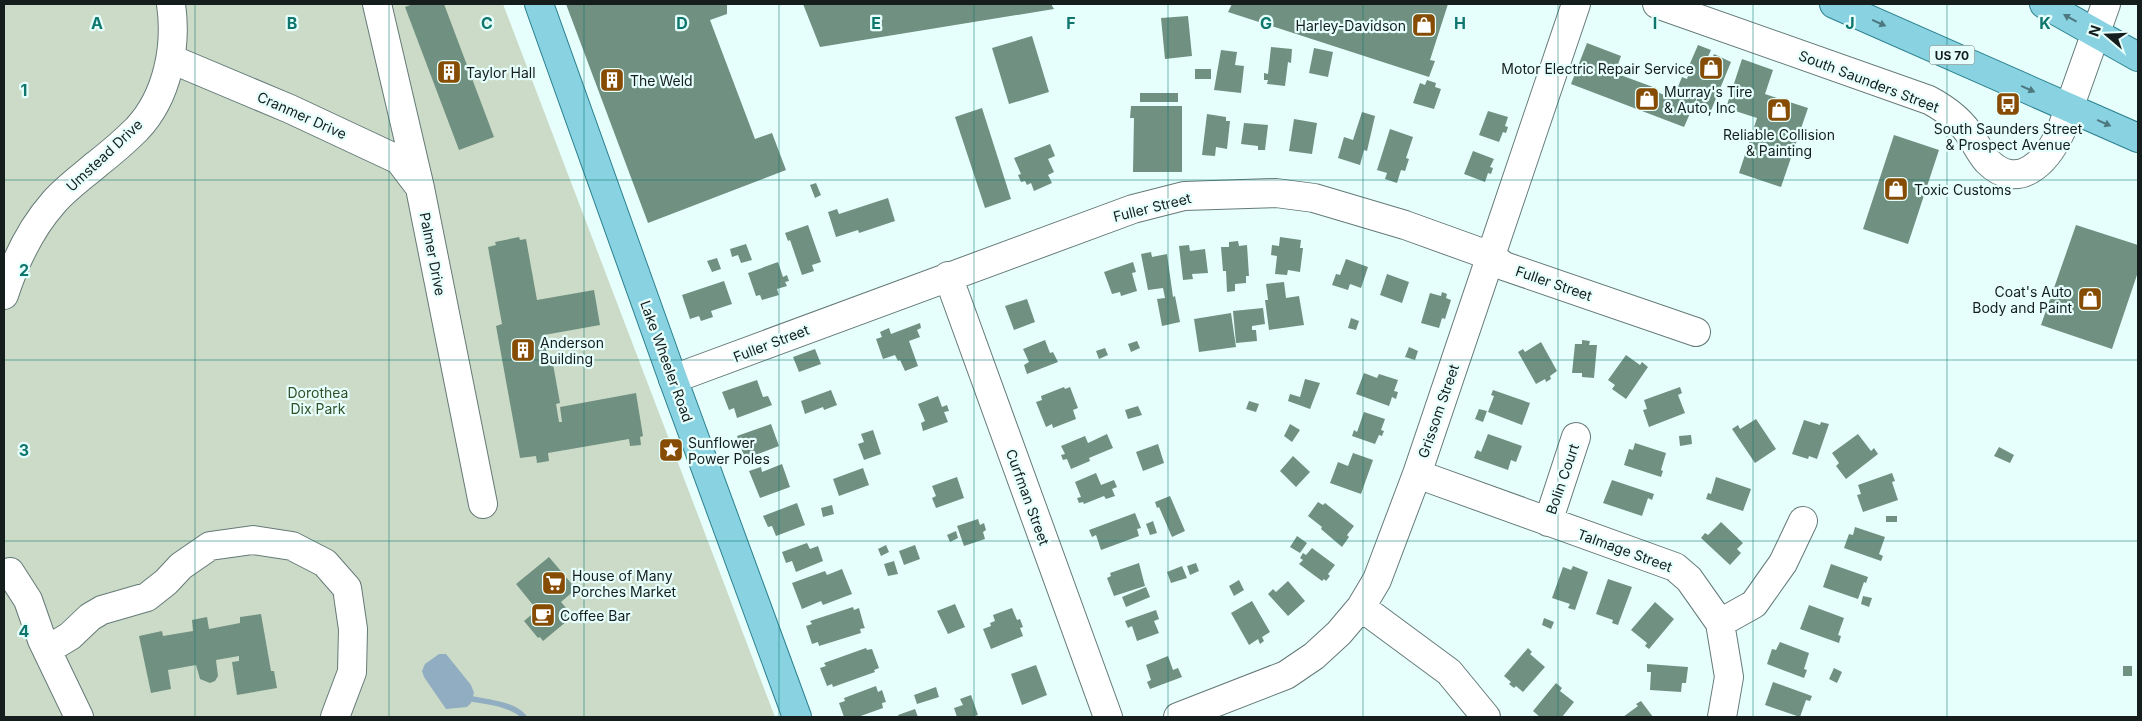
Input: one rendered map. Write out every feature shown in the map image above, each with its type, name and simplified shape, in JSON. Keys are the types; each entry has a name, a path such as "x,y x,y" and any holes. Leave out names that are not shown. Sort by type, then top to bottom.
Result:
{"main road":[{"name":"Lake Wheeler Road","path":"539,4 673,379 797,717"},
{"name":"US 70","path":"1834,4 2138,138"},
{"path":"2044,4 2138,57"}],"street":[{"name":"Umstead Drive","path":"4,295 27,239 39,219 55,200 138,127 162,86 171,59 173,39 170,4"},
{"name":"Palmer Drive","path":"377,4 420,188 484,504"},
{"name":"Grissom Street","path":"1178,717 1286,675 1314,656 1361,607 1377,580 1417,474 1576,4"},
{"name":"South Saunders Street","path":"1657,4 1938,105 1963,126 1988,162 2000,170 2018,174 2028,171 2044,160 2057,140 2106,4"},
{"name":"Cranmer Drive","path":"171,59 290,108 399,160 420,188"},
{"name":"Fuller Street","path":"673,379 1133,209 1184,196 1238,193 1276,193 1314,198 1405,225 1491,256 1504,266 1696,332"},
{"name":"Curfman Street","path":"948,276 1108,717"},
{"name":"Bolin Court","path":"1548,522 1576,437"},
{"name":"Talmage Street","path":"1417,474 1675,567 1690,579 1720,623 1730,677 1722,717"},
{"path":"1720,623 1754,604 1783,563 1803,521"},
{"path":"47,650 70,636 90,617 102,610 147,597 166,582 181,566 210,546 253,540 292,546 325,563 347,588 353,629 352,672 335,717"},
{"path":"6,571 28,600 47,650 78,717"},
{"path":"1361,607 1449,672 1486,717"}],"green space":[{"name":"Dorothea Dix Park","path":"4,4 503,4 775,717 4,717"}],"water":[{"path":"439,654 446,654 471,685 474,693 471,703 467,707 446,709 424,677 422,671 425,664"}],"building":[{"name":"Taylor Hall","path":"413,4 444,4 494,137 459,150 405,7"},
{"path":"566,4 727,4 727,14 710,20 755,139 772,133 786,170 648,223"},
{"path":"803,4 1051,4 1054,9 820,47"},
{"path":"1232,4 1448,4 1430,60 1435,61 1429,77 1228,12"},
{"path":"1188,16 1192,56 1165,59 1161,18"},
{"path":"1032,36 1049,92 1009,104 992,48"},
{"path":"1587,43 1621,56 1615,73 1653,87 1653,90 1673,99 1682,77 1687,79 1688,76 1685,75 1698,45 1711,50 1707,59 1711,61 1714,54 1731,62 1710,113 1695,106 1699,93 1684,127 1571,84"},
{"path":"1271,47 1292,49 1291,63 1288,62 1285,86 1267,84 1268,80 1264,80 1264,73 1268,74"},
{"path":"1314,48 1333,52 1328,77 1309,73"},
{"path":"1221,50 1237,52 1235,65 1244,66 1241,93 1214,90"},
{"path":"1742,59 1773,70 1765,94 1808,108 1781,187 1739,173 1757,118 1726,108"},
{"path":"1195,69 1211,69 1211,79 1195,79"},
{"path":"1427,80 1436,83 1435,87 1441,89 1434,109 1413,103 1420,83 1425,85"},
{"path":"1140,93 1178,93 1178,102 1140,102"},
{"path":"1131,106 1182,106 1182,172 1133,172 1134,118 1130,118"},
{"path":"982,108 1011,199 985,208 955,117"},
{"path":"1488,111 1508,117 1505,126 1508,127 1506,133 1503,132 1499,142 1479,135"},
{"path":"1362,112 1375,116 1367,151 1364,150 1360,165 1338,158 1344,137 1353,140"},
{"path":"1207,114 1226,117 1226,121 1230,121 1227,149 1216,147 1215,156 1202,155"},
{"path":"1294,119 1317,123 1312,154 1289,151"},
{"path":"1244,123 1268,125 1265,150 1258,150 1258,146 1241,144"},
{"path":"1390,129 1413,137 1406,158 1409,159 1405,171 1401,170 1397,183 1385,179 1387,173 1377,170"},
{"path":"1894,135 1939,150 1908,244 1863,229"},
{"path":"1050,144 1055,156 1048,159 1054,172 1048,175 1052,183 1034,191 1031,183 1027,185 1025,181 1021,182 1018,175 1021,174 1014,158"},
{"path":"1473,151 1494,159 1490,167 1493,168 1491,174 1488,173 1485,182 1464,174"},
{"path":"816,183 821,195 815,198 810,185"},
{"path":"888,198 895,221 859,233 858,230 836,237 828,212 837,209 839,214"},
{"path":"808,225 821,262 812,265 814,271 802,275 790,240 788,241 785,233"},
{"name":"Coat's Auto Body and Paint","path":"2076,225 2138,245 2138,272 2112,349 2041,325"},
{"name":"Anderson Building","path":"519,237 520,240 526,239 537,300 594,290 600,325 544,335 549,365 553,364 560,403 556,404 559,422 562,422 560,407 636,393 643,436 640,437 641,445 630,446 629,439 548,453 549,461 537,463 536,456 520,458 496,326 502,324 488,247 496,245 495,242"},
{"path":"1280,237 1301,240 1300,248 1303,248 1300,272 1288,270 1287,275 1275,274 1277,256 1271,255 1272,245 1279,246"},
{"path":"1238,241 1239,246 1247,245 1249,276 1246,276 1246,283 1235,284 1235,291 1227,292 1226,271 1223,271 1221,247 1229,247 1229,242"},
{"path":"746,244 752,260 741,263 738,255 732,257 730,249"},
{"path":"1189,245 1190,251 1205,249 1208,273 1192,274 1193,279 1183,280 1179,246"},
{"path":"1151,252 1152,257 1167,254 1173,297 1175,296 1180,322 1162,326 1157,299 1165,298 1163,288 1148,290 1141,254"},
{"path":"717,258 721,269 712,272 707,261"},
{"path":"1346,259 1368,267 1361,288 1350,284 1348,290 1332,285 1336,274 1340,275"},
{"path":"778,262 783,277 787,275 789,281 785,282 787,286 777,289 779,295 762,300 760,295 756,296 748,273"},
{"path":"1133,262 1136,272 1132,273 1137,291 1121,296 1120,292 1112,294 1104,272"},
{"path":"1387,274 1409,282 1402,303 1380,295"},
{"path":"724,281 732,304 711,311 713,317 701,321 699,316 690,319 682,295"},
{"path":"1284,282 1286,298 1299,296 1304,325 1269,330 1265,300 1268,300 1266,284"},
{"path":"1442,292 1447,294 1446,298 1451,300 1445,319 1442,318 1439,328 1421,323 1430,293 1441,296"},
{"path":"1027,299 1035,322 1014,330 1005,306"},
{"path":"1263,308 1265,324 1252,326 1252,330 1256,330 1257,341 1236,343 1233,311"},
{"path":"1231,313 1236,347 1199,352 1194,319"},
{"path":"1351,318 1359,321 1356,330 1348,328"},
{"path":"920,323 921,328 917,330 920,337 909,341 918,366 905,371 900,360 898,361 895,355 883,359 876,339 882,337 880,332 889,328 891,334"},
{"path":"1045,340 1050,353 1053,352 1058,362 1027,374 1024,365 1029,362 1023,349"},
{"path":"1582,340 1590,341 1589,345 1597,345 1594,378 1582,377 1582,373 1572,373 1575,344 1582,344"},
{"path":"1137,341 1140,348 1131,352 1128,344"},
{"path":"1541,342 1557,371 1550,376 1551,379 1546,382 1545,379 1536,384 1518,352 1523,349 1525,352"},
{"path":"1409,347 1418,351 1415,360 1405,357"},
{"path":"1105,348 1108,355 1099,359 1096,351"},
{"path":"815,349 821,364 799,372 793,357"},
{"path":"1626,355 1640,365 1642,362 1648,367 1626,399 1612,389 1615,385 1608,380"},
{"path":"1364,373 1377,378 1379,374 1398,380 1394,391 1398,392 1396,399 1392,397 1389,406 1356,394"},
{"path":"1305,379 1320,383 1310,409 1288,401 1290,394 1300,397"},
{"path":"757,380 763,397 768,396 772,405 737,418 734,408 729,410 722,392"},
{"path":"1064,387 1065,389 1070,387 1078,408 1073,410 1076,419 1053,428 1052,424 1046,427 1036,402 1042,400 1041,396"},
{"path":"1680,387 1682,393 1678,395 1685,413 1649,427 1643,410 1647,409 1644,400"},
{"path":"831,390 837,405 824,410 823,407 805,414 801,401"},
{"path":"1493,390 1530,403 1522,425 1488,412 1494,396 1491,395"},
{"path":"938,396 942,407 947,405 949,411 944,412 948,422 923,431 921,423 925,421 918,404"},
{"path":"1249,401 1259,404 1256,412 1246,409"},
{"path":"1138,406 1142,415 1128,419 1125,410"},
{"path":"1479,409 1487,411 1483,422 1475,419"},
{"path":"1364,412 1385,419 1381,430 1384,431 1382,436 1379,435 1375,444 1352,436 1354,430 1357,432"},
{"path":"1756,419 1776,449 1755,463 1732,429 1738,425 1740,429"},
{"path":"1804,420 1820,425 1821,422 1829,424 1817,459 1809,456 1808,459 1792,454"},
{"path":"771,424 779,446 745,459 737,436"},
{"path":"1290,424 1300,430 1292,442 1284,436"},
{"path":"873,430 881,454 864,460 858,444 864,442 861,434"},
{"path":"1107,434 1113,448 1089,458 1090,461 1071,469 1067,459 1063,460 1061,455 1065,454 1061,446 1085,436 1088,443"},
{"path":"1488,434 1522,446 1516,462 1511,460 1508,470 1474,458 1477,450 1481,452"},
{"path":"1858,434 1871,451 1874,448 1878,454 1846,479 1836,466 1839,463 1832,453"},
{"path":"1691,435 1692,444 1680,446 1679,436"},
{"path":"1635,443 1666,453 1661,477 1624,465 1629,449 1633,450"},
{"path":"1158,444 1164,463 1143,471 1136,452"},
{"path":"1999,447 2014,455 2010,463 1994,456"},
{"path":"1353,453 1373,460 1361,494 1330,483 1338,462 1348,466"},
{"path":"1293,456 1310,472 1296,487 1280,471"},
{"path":"782,464 790,487 760,498 749,471 761,467 762,472"},
{"path":"863,468 869,485 839,496 833,479"},
{"path":"1096,473 1101,485 1114,480 1117,487 1112,489 1115,496 1106,499 1104,496 1084,504 1083,502 1079,503 1077,498 1081,497 1075,482"},
{"path":"1892,473 1895,481 1892,482 1898,500 1863,512 1857,495 1861,494 1858,485"},
{"path":"957,477 964,498 936,508 932,498 936,496 932,486"},
{"path":"1716,477 1751,489 1743,511 1706,499 1708,493 1711,494"},
{"path":"1612,480 1654,494 1652,500 1648,498 1642,516 1603,503"},
{"path":"1170,496 1185,531 1172,537 1155,502"},
{"path":"1318,502 1323,505 1325,503 1354,526 1347,535 1349,537 1342,547 1308,516"},
{"path":"797,503 805,525 776,536 772,526 768,527 763,516"},
{"path":"832,505 834,514 823,517 821,508"},
{"path":"1135,513 1141,528 1137,529 1139,536 1101,550 1096,535 1092,537 1089,530"},
{"path":"1886,516 1897,516 1897,522 1886,522"},
{"path":"978,519 980,525 984,523 986,530 983,532 985,539 964,546 957,526"},
{"path":"1153,521 1157,533 1150,535 1146,524"},
{"path":"1721,522 1743,543 1737,549 1741,553 1730,565 1701,538 1705,533 1708,535"},
{"path":"1855,527 1885,537 1879,554 1883,556 1881,561 1844,548 1849,534 1853,535"},
{"path":"956,531 958,538 950,542 947,535"},
{"path":"1297,536 1307,543 1300,553 1290,547"},
{"path":"807,543 810,549 818,546 823,561 796,572 792,561 786,563 782,552"},
{"path":"886,545 889,552 881,556 878,549"},
{"path":"915,545 920,559 904,565 899,551"},
{"path":"1312,548 1335,565 1328,574 1330,576 1326,581 1324,579 1322,581 1299,564 1303,560 1300,558 1303,553 1306,555"},
{"path":"549,557 576,589 561,602 573,616 543,641 540,637 538,638 524,621 537,610 516,584"},
{"path":"894,561 898,574 888,576 884,564"},
{"path":"1139,563 1145,586 1114,596 1107,578 1111,576 1110,573"},
{"path":"1196,563 1199,571 1190,575 1187,566"},
{"path":"1831,564 1868,577 1866,583 1864,582 1858,599 1823,587"},
{"path":"1182,566 1187,578 1171,583 1167,572"},
{"path":"1573,566 1588,572 1575,610 1568,608 1570,604 1552,598 1563,567 1571,570"},
{"path":"842,569 852,594 823,605 821,601 802,609 792,583 825,571 827,575"},
{"path":"1608,579 1632,587 1618,625 1612,623 1613,620 1596,614"},
{"path":"1239,580 1244,590 1234,596 1229,586"},
{"path":"1288,581 1305,601 1288,616 1268,594 1273,589 1276,592"},
{"path":"1146,587 1150,597 1126,607 1122,597"},
{"path":"1863,596 1872,598 1869,607 1861,604"},
{"path":"1252,601 1270,632 1262,637 1264,641 1260,644 1258,639 1249,645 1231,613"},
{"path":"1655,602 1674,619 1649,649 1645,646 1647,643 1631,630"},
{"path":"955,604 965,627 948,634 937,611"},
{"path":"1809,605 1844,618 1838,635 1841,636 1839,643 1800,629"},
{"path":"853,607 854,610 859,608 865,628 860,629 861,633 819,646 818,642 812,644 806,626 812,624 810,621"},
{"path":"1012,608 1017,620 1020,619 1023,627 1020,628 1023,636 991,649 983,629 991,626 990,623 995,621 993,615"},
{"path":"1156,610 1159,619 1154,621 1159,633 1137,641 1132,626 1128,628 1125,621"},
{"path":"261,614 271,671 274,671 277,688 237,695 232,662 239,661 239,656 216,660 218,676 215,681 210,683 200,679 196,665 168,670 171,689 151,693 139,636 162,631 163,636 193,631 192,620 207,617 209,629 240,623 240,617"},
{"path":"1544,618 1554,622 1551,629 1542,625"},
{"path":"1780,642 1809,653 1804,669 1807,670 1804,678 1767,664 1772,649 1776,650"},
{"path":"866,648 867,650 872,649 879,668 874,670 875,672 833,687 832,684 827,686 820,668 826,666 824,663"},
{"path":"1528,648 1532,652 1530,654 1545,667 1523,692 1516,686 1514,688 1509,684 1511,682 1504,676"},
{"path":"1168,656 1173,670 1178,668 1182,677 1150,689 1147,682 1151,680 1146,665"},
{"path":"1647,664 1688,667 1686,683 1682,683 1681,692 1650,690 1651,672 1647,672"},
{"path":"1036,665 1047,695 1022,705 1011,674"},
{"path":"2123,666 2132,666 2132,676 2123,676"},
{"path":"1834,668 1842,672 1837,683 1829,679"},
{"path":"1773,682 1812,696 1810,701 1806,700 1800,717 1765,705"},
{"path":"1556,683 1562,688 1560,691 1574,702 1562,717 1540,717 1533,711"},
{"path":"876,686 878,692 882,690 886,702 882,703 883,708 858,717 844,717 839,703 845,701 844,698"},
{"path":"936,687 939,697 917,704 914,695"},
{"path":"971,695 978,715 957,717 954,708 963,705 960,699"},
{"path":"1641,701 1653,717 1623,717 1638,706 1636,704"},
{"path":"915,709 918,717 899,717 898,715"}],"waterway":[{"path":"472,699 507,706 524,717"}],"place":[{"name":"Harley-Davidson","path":"1424,25"},
{"name":"Motor Electric Repair Service","path":"1711,68"},
{"name":"Taylor Hall","path":"449,72"},
{"name":"The Weld","path":"612,80"},
{"name":"Murray's Tire & Auto, Inc","path":"1647,99"},
{"name":"South Saunders Street & Prospect Avenue","path":"2008,104"},
{"name":"Reliable Collision & Painting","path":"1779,110"},
{"name":"Toxic Customs","path":"1896,189"},
{"name":"Coat's Auto Body and Paint","path":"2090,299"},
{"name":"Anderson Building","path":"523,350"},
{"name":"Sunflower Power Poles","path":"671,450"},
{"name":"House of Many Porches Market","path":"554,583"},
{"name":"Coffee Bar","path":"543,615"}]}
